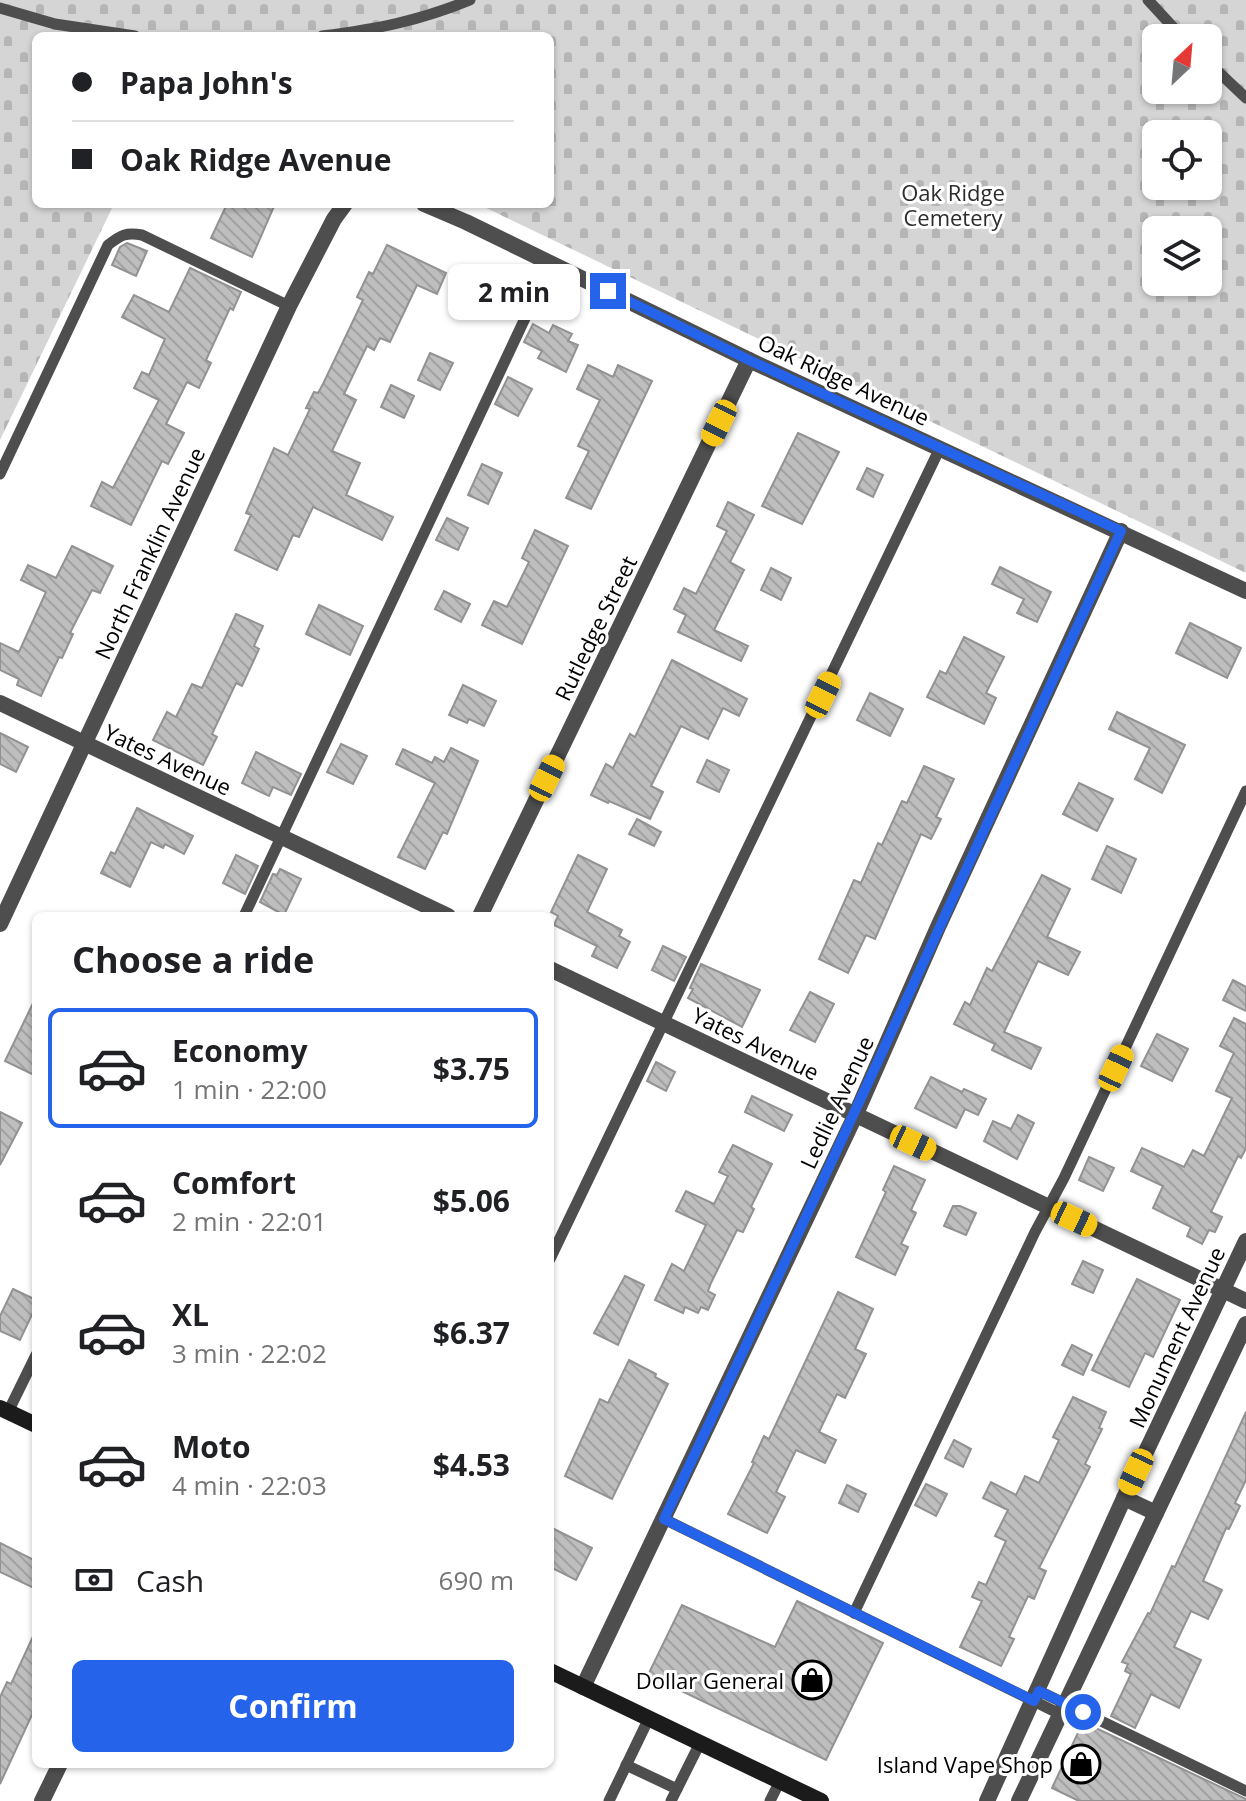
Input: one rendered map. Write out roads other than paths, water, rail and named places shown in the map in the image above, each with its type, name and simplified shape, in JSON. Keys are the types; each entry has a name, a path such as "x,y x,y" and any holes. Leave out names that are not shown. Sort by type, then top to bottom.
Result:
{"main road":[{"path":"4,1410 32,1423"},
{"path":"554,1673 821,1801"}],"street":[{"name":"North Franklin Avenue","path":"0,924 289,306 342,208"},
{"name":"Oak Ridge Avenue","path":"433,208 749,360 1246,591"},
{"name":"Rutledge Street","path":"482,912 749,360"},
{"name":"Ledlie Avenue","path":"583,1687 855,1116 944,913 1121,531"},
{"name":"Yates Avenue","path":"0,703 440,912"},
{"name":"Yates Avenue","path":"554,971 1246,1301"},
{"name":"Monument Avenue","path":"987,1801 1124,1498 1246,1241"},
{"path":"1019,1801 1246,1324"},
{"path":"1124,1498 1156,1513"},
{"path":"42,1801 58,1768"}],"lane":[{"path":"354,32 429,17 470,0"},
{"path":"1148,0 1170,24"},
{"path":"0,8 55,24 108,32"},
{"path":"1222,75 1246,98"},
{"path":"0,474 108,245 118,237 127,232 142,235 289,306"},
{"path":"246,912 551,263"},
{"path":"554,1251 940,448"},
{"path":"854,1613 1246,791"},
{"path":"4,1410 32,1362"},
{"path":"664,1519 854,1613 1246,1791"},
{"path":"609,1801 649,1718"},
{"path":"671,1801 700,1743"},
{"path":"626,1765 677,1789"},
{"path":"770,1801 780,1781"}],"place":[{"name":"Dollar General","path":"812,1680"},
{"name":"Island Vape Shop","path":"1081,1764"}],"park label":[{"name":"Oak Ridge Cemetery","path":"953,204"}]}
